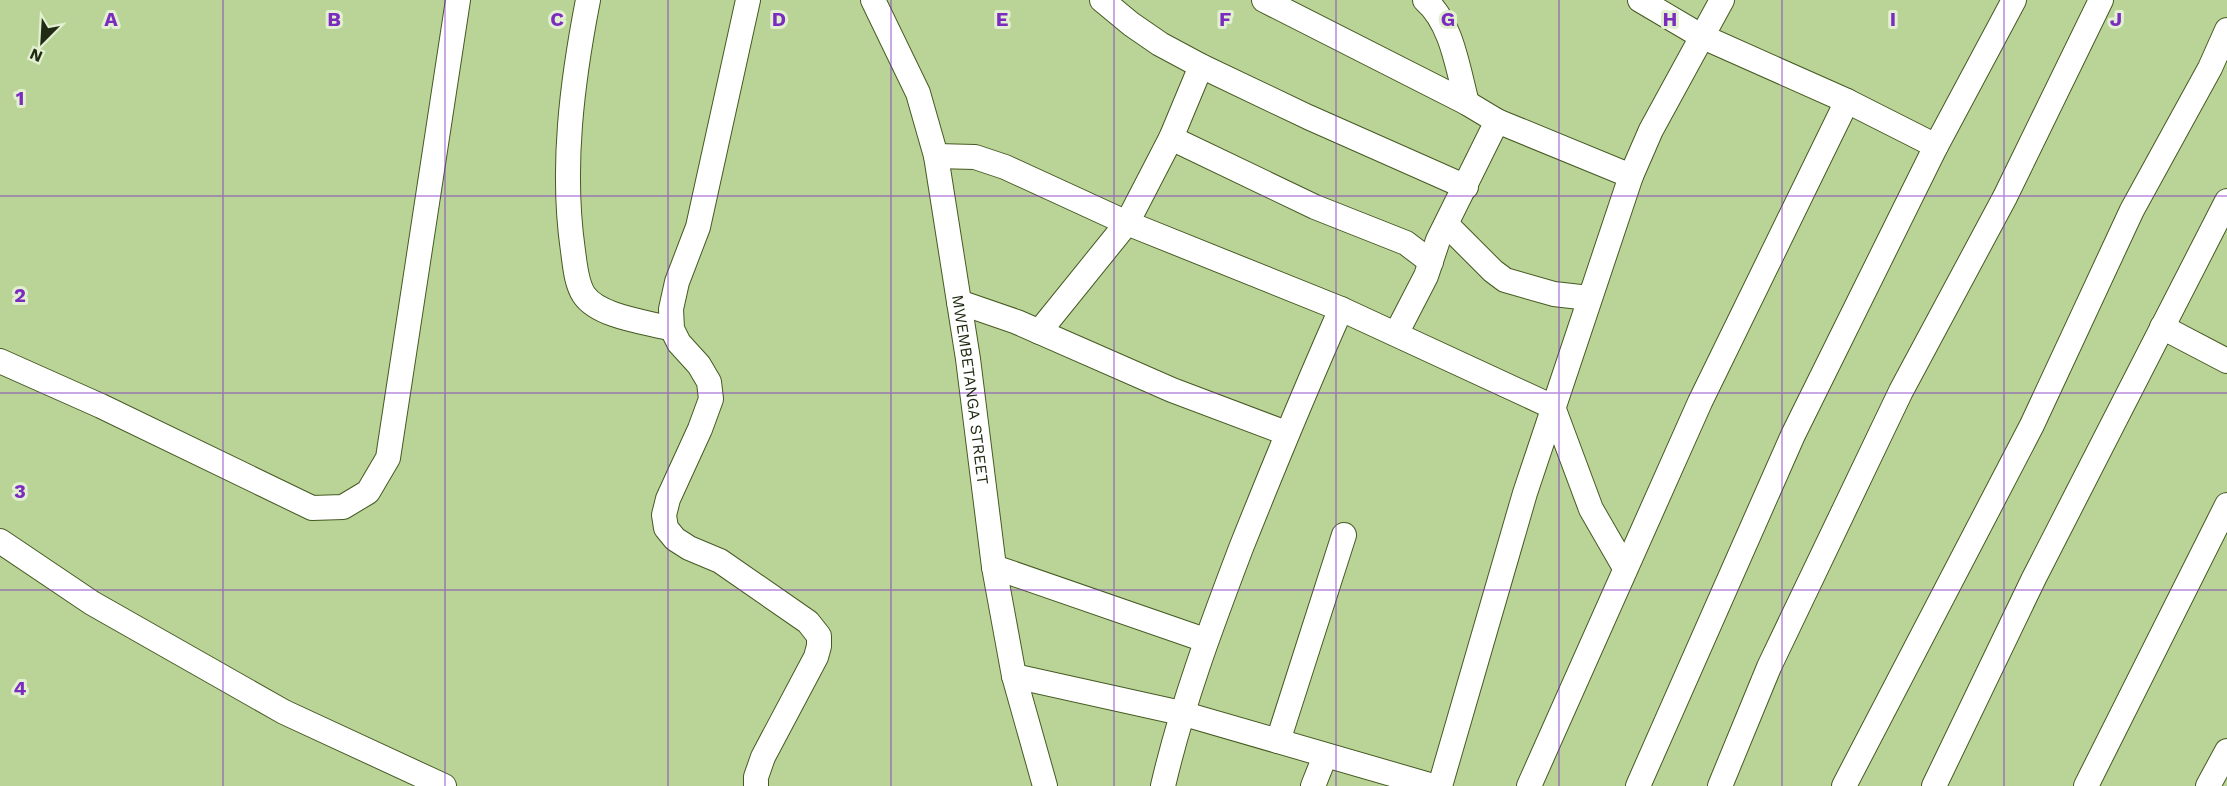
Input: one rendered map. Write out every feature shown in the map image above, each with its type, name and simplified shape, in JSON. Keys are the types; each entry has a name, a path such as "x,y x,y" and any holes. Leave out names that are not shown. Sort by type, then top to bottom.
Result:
{"street":[{"path":"0,362 101,406 312,508 343,507 368,492 388,458 458,0"},
{"path":"588,0 578,53 568,143 569,224 577,279 584,295 596,307 610,313 672,328"},
{"path":"748,0 698,226 677,282 671,309 672,328 678,343 699,365 709,382 711,399 668,499 664,515 666,528 682,544 720,561 808,622 819,636 816,657 763,757 756,777 756,786"},
{"name":"MWEMBETANGA STREET","path":"873,0 918,93 936,156 959,302 994,567 1014,676 1045,786"},
{"path":"1102,0 1160,44 1201,66 1308,117 1466,187"},
{"path":"1264,0 1467,103 1497,121 1631,176"},
{"path":"1425,0 1436,10 1445,25 1467,103"},
{"path":"1640,0 1701,36 1846,101 1936,146"},
{"path":"1440,786 1525,493 1631,176 1651,129 1722,0"},
{"path":"1638,786 1789,444 1936,146 2014,0"},
{"path":"1719,786 1769,668 1901,391 2005,197 2101,0"},
{"path":"1844,786 2032,425 2132,210 2210,68 2227,30"},
{"path":"1039,332 1127,223 1171,138 1201,66"},
{"path":"1529,786 1700,402 1846,101"},
{"path":"1396,334 1426,276 1438,240 1497,121"},
{"path":"1171,138 1315,207 1406,243 1431,262"},
{"path":"936,156 975,157 1005,167 1127,223 1341,309 1553,407 1591,509 1625,568"},
{"path":"1934,786 2030,588 2227,201"},
{"path":"1447,225 1505,280 1554,294 1590,298"},
{"path":"959,302 1039,332 1172,390 1286,433"},
{"path":"1163,786 1181,712 1205,640 1286,433 1341,309"},
{"path":"2163,327 2227,361"},
{"path":"2086,786 2227,505"},
{"path":"1278,741 1344,536"},
{"path":"0,541 92,603 254,696 444,786"},
{"path":"994,567 1205,640"},
{"path":"1014,676 1181,712 1433,786"},
{"path":"2208,786 2227,751"},
{"path":"1313,786 1325,756"}]}
